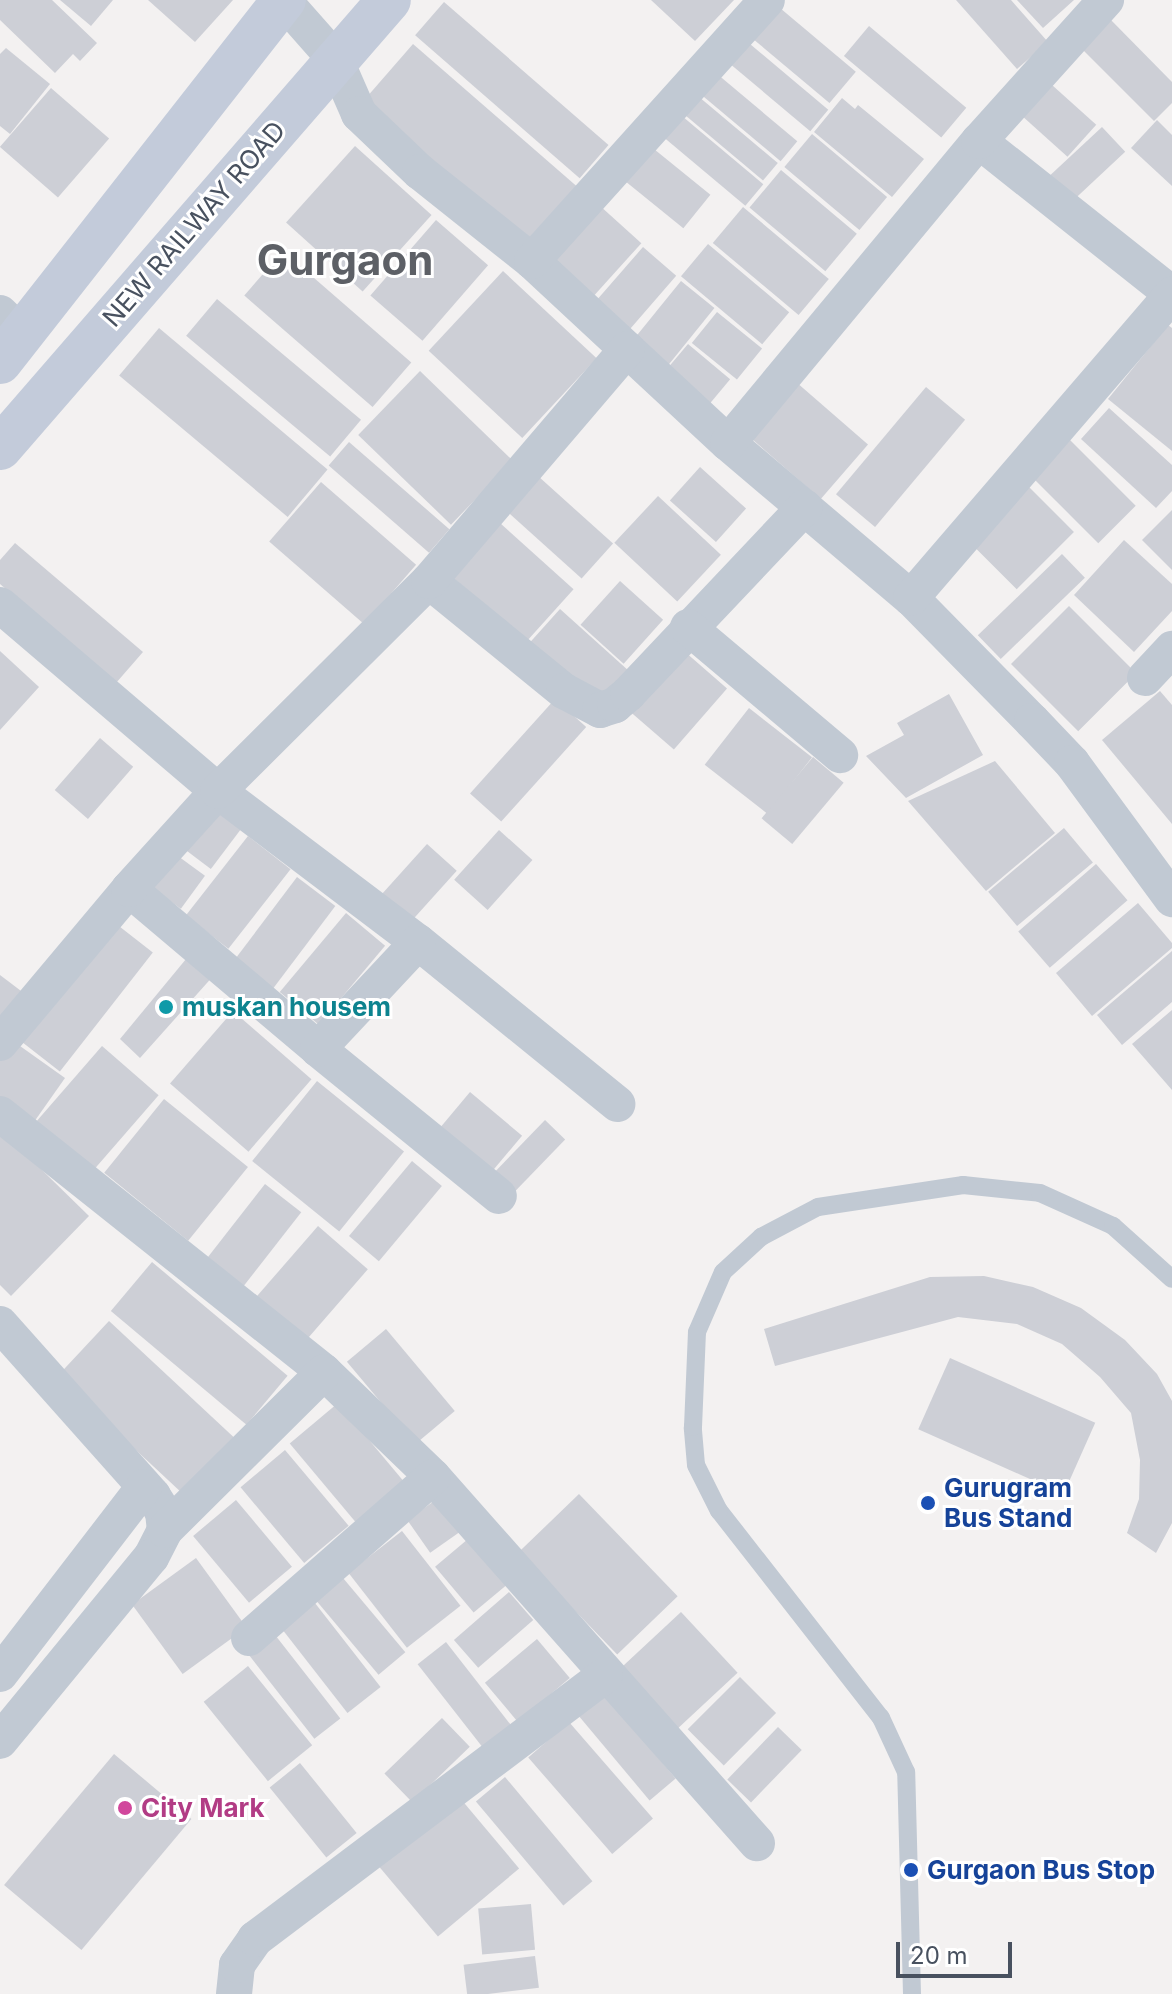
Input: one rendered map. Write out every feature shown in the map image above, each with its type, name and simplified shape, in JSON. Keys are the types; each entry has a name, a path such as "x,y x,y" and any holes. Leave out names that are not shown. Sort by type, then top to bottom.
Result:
{"main road":[{"path":"7,337 283,0"},
{"name":"NEW RAILWAY ROAD","path":"0,448 389,0"}],"street":[{"path":"283,0 335,59 359,114 420,172 532,261 728,443 911,598 1158,852 1172,899"},
{"path":"532,261 767,0"},
{"path":"728,443 979,141 1106,0"},
{"path":"911,598 1172,294 979,141"},
{"path":"0,1043 129,889 218,791 429,581 627,349"},
{"path":"429,581 564,691 600,710 615,705 628,694 688,627 805,507"},
{"path":"0,605 218,791 418,942 617,1104"},
{"path":"688,627 840,755"},
{"path":"1145,678 1172,649"},
{"path":"129,889 318,1049 499,1196"},
{"path":"318,1049 418,942"},
{"path":"0,1114 324,1372 433,1477 605,1675 757,1843"},
{"path":"0,1324 163,1512 158,1543"},
{"path":"0,1741 158,1543 324,1372"},
{"path":"249,1638 433,1477"},
{"path":"0,1674 144,1487"},
{"path":"234,1994 237,1965 255,1939 605,1675"}],"lane":[{"path":"912,1994 906,1772 881,1718 719,1511 696,1465 693,1427 697,1332 723,1272 761,1237 818,1207 963,1185 1040,1193 1113,1226 1172,1279"}],"building":[{"path":"0,0 52,0 97,43 80,61 73,54 55,73 0,20"},
{"path":"60,0 113,0 91,26"},
{"path":"148,0 233,0 195,42"},
{"path":"651,0 734,0 695,41"},
{"path":"956,0 1011,0 1048,42 1017,69"},
{"path":"1017,0 1074,0 1043,28"},
{"path":"444,2 609,145 580,178 415,35"},
{"path":"780,8 856,72 829,103 754,39"},
{"path":"1109,18 1172,82 1172,103 1154,121 1080,47"},
{"path":"869,26 966,108 941,138 844,56"},
{"path":"744,39 828,110 810,131 726,60"},
{"path":"413,44 581,190 532,247 364,101"},
{"path":"6,48 50,84 10,134 0,126 0,54"},
{"path":"710,68 797,141 781,161 693,88"},
{"path":"1042,76 1096,125 1067,157 1013,108"},
{"path":"51,88 109,139 58,197 0,147"},
{"path":"692,91 778,163 763,181 677,109"},
{"path":"842,98 855,109 858,105 924,159 892,197 814,132"},
{"path":"676,111 763,184 745,206 658,132"},
{"path":"1157,120 1172,135 1172,186 1131,148"},
{"path":"1102,127 1125,152 1070,204 1046,179"},
{"path":"812,134 887,197 859,230 784,167"},
{"path":"649,145 710,195 683,228 622,178"},
{"path":"355,146 432,215 363,291 286,223"},
{"path":"781,170 857,234 825,271 750,208"},
{"path":"599,205 641,243 589,301 547,263"},
{"path":"743,207 829,279 799,315 713,243"},
{"path":"436,220 488,265 422,341 370,295"},
{"path":"708,244 789,312 762,344 681,276"},
{"path":"643,247 676,276 628,331 595,302"},
{"path":"283,251 411,363 373,407 244,296"},
{"path":"503,271 597,358 522,438 429,351"},
{"path":"681,281 714,308 665,369 632,342"},
{"path":"217,299 361,420 330,457 186,336"},
{"path":"717,312 762,349 737,380 692,343"},
{"path":"1168,325 1172,328 1172,451 1108,399"},
{"path":"159,328 328,469 288,517 119,375"},
{"path":"688,344 730,379 706,408 664,372"},
{"path":"420,371 513,461 451,525 358,435"},
{"path":"788,375 868,445 821,499 741,429"},
{"path":"926,387 965,420 875,527 836,494"},
{"path":"1109,408 1172,465 1172,491 1156,508 1081,439"},
{"path":"1065,435 1136,506 1098,543 1028,472"},
{"path":"349,442 449,529 429,553 329,465"},
{"path":"700,467 746,508 716,542 670,500"},
{"path":"538,476 613,544 582,579 507,511"},
{"path":"321,482 416,565 364,624 269,542"},
{"path":"1028,486 1074,532 1017,589 971,543"},
{"path":"658,496 721,555 677,601 614,543"},
{"path":"1172,510 1172,570 1142,540"},
{"path":"500,523 574,589 525,643 452,577"},
{"path":"1124,540 1172,584 1172,611 1134,652 1074,595"},
{"path":"15,543 143,652 116,683 0,584 0,560"},
{"path":"1062,554 1085,578 1001,659 978,635"},
{"path":"620,581 663,620 624,664 581,625"},
{"path":"1069,606 1136,673 1078,731 1011,664"},
{"path":"560,609 628,671 595,708 527,646"},
{"path":"0,651 39,687 0,730"},
{"path":"684,651 727,688 674,750 631,712"},
{"path":"1160,691 1172,705 1172,824 1102,740"},
{"path":"949,694 983,755 906,798 866,756 904,735 897,723"},
{"path":"555,699 586,727 501,821 470,793"},
{"path":"749,708 812,757 768,814 705,765"},
{"path":"100,738 133,767 88,819 55,790"},
{"path":"813,757 844,783 792,844 762,818"},
{"path":"995,761 1055,833 986,891 908,801"},
{"path":"213,798 246,823 211,869 178,844"},
{"path":"1064,828 1093,862 1017,926 988,892"},
{"path":"499,830 532,860 488,910 454,880"},
{"path":"248,836 291,869 228,949 186,916"},
{"path":"427,844 457,871 407,926 377,899"},
{"path":"171,851 205,876 181,909 147,884"},
{"path":"1096,864 1127,900 1050,968 1018,932"},
{"path":"297,877 335,906 273,989 234,960"},
{"path":"1138,903 1172,943 1172,948 1092,1016 1056,973"},
{"path":"346,913 385,946 319,1025 280,992"},
{"path":"115,923 153,953 60,1072 22,1042"},
{"path":"1172,951 1172,1002 1122,1045 1097,1015"},
{"name":"muskan housem","path":"191,953 215,974 140,1058 120,1039"},
{"path":"0,975 29,997 0,1035"},
{"path":"1172,1010 1172,1090 1132,1044"},
{"path":"233,1011 311,1079 249,1152 170,1083"},
{"path":"13,1041 65,1078 34,1122 0,1097 0,1059"},
{"path":"102,1046 159,1095 88,1176 32,1127"},
{"path":"317,1081 404,1151 339,1232 252,1161"},
{"path":"470,1092 522,1136 487,1178 435,1134"},
{"path":"164,1099 248,1167 188,1241 104,1173"},
{"path":"545,1120 565,1139 509,1198 489,1178"},
{"path":"0,1129 89,1216 11,1296 0,1285"},
{"path":"412,1161 442,1186 379,1261 349,1236"},
{"path":"265,1184 301,1212 241,1290 205,1261"},
{"path":"318,1226 368,1269 304,1343 254,1300"},
{"path":"152,1262 288,1376 246,1425 111,1311"},
{"path":"984,1276 1033,1287 1081,1308 1125,1340 1157,1374 1172,1401 1172,1523 1156,1553 1127,1533 1139,1499 1140,1460 1131,1413 1100,1377 1062,1344 1017,1324 958,1317 775,1366 764,1329 930,1277"},
{"path":"109,1321 234,1438 182,1493 57,1377"},
{"path":"386,1329 455,1411 416,1444 347,1362"},
{"path":"950,1358 1095,1423 1064,1494 918,1429"},
{"path":"338,1403 405,1483 357,1523 290,1443"},
{"path":"285,1450 349,1526 304,1563 241,1487"},
{"path":"579,1494 678,1596 617,1654 519,1552"},
{"path":"440,1497 463,1530 430,1553 407,1520"},
{"path":"236,1500 292,1567 249,1603 193,1536"},
{"path":"402,1531 460,1606 407,1648 348,1573"},
{"path":"468,1539 507,1585 474,1613 435,1567"},
{"path":"196,1558 247,1628 183,1674 132,1604"},
{"path":"343,1578 405,1652 379,1675 316,1600"},
{"path":"509,1592 533,1620 478,1668 454,1640"},
{"path":"311,1598 381,1687 347,1713 278,1624"},
{"path":"681,1612 738,1673 677,1729 620,1669"},
{"path":"272,1631 340,1718 314,1739 246,1651"},
{"path":"537,1639 570,1678 518,1722 485,1683"},
{"path":"446,1642 517,1733 488,1755 418,1664"},
{"path":"248,1666 312,1745 268,1781 204,1702"},
{"path":"740,1677 776,1713 724,1765 688,1729"},
{"path":"603,1692 676,1779 650,1800 577,1714"},
{"path":"442,1718 470,1747 412,1802 384,1774"},
{"path":"569,1722 653,1819 612,1854 528,1757"},
{"path":"778,1727 802,1750 751,1802 727,1780"},
{"path":"114,1754 191,1819 81,1950 4,1885"},
{"path":"300,1763 357,1833 326,1857 270,1788"},
{"path":"505,1777 592,1881 563,1906 476,1801"},
{"path":"460,1798 519,1868 438,1937 379,1866"},
{"path":"531,1904 535,1950 482,1954 478,1909"},
{"path":"535,1956 539,1988 467,1994 464,1965"}],"place":[{"name":"muskan housem","path":"166,1007"},
{"name":"Gurugram Bus Stand","path":"928,1503"},
{"name":"City Mark","path":"125,1808"},
{"name":"Gurgaon Bus Stop","path":"911,1870"}],"district":[{"name":"Gurgaon","path":"345,260"}]}
